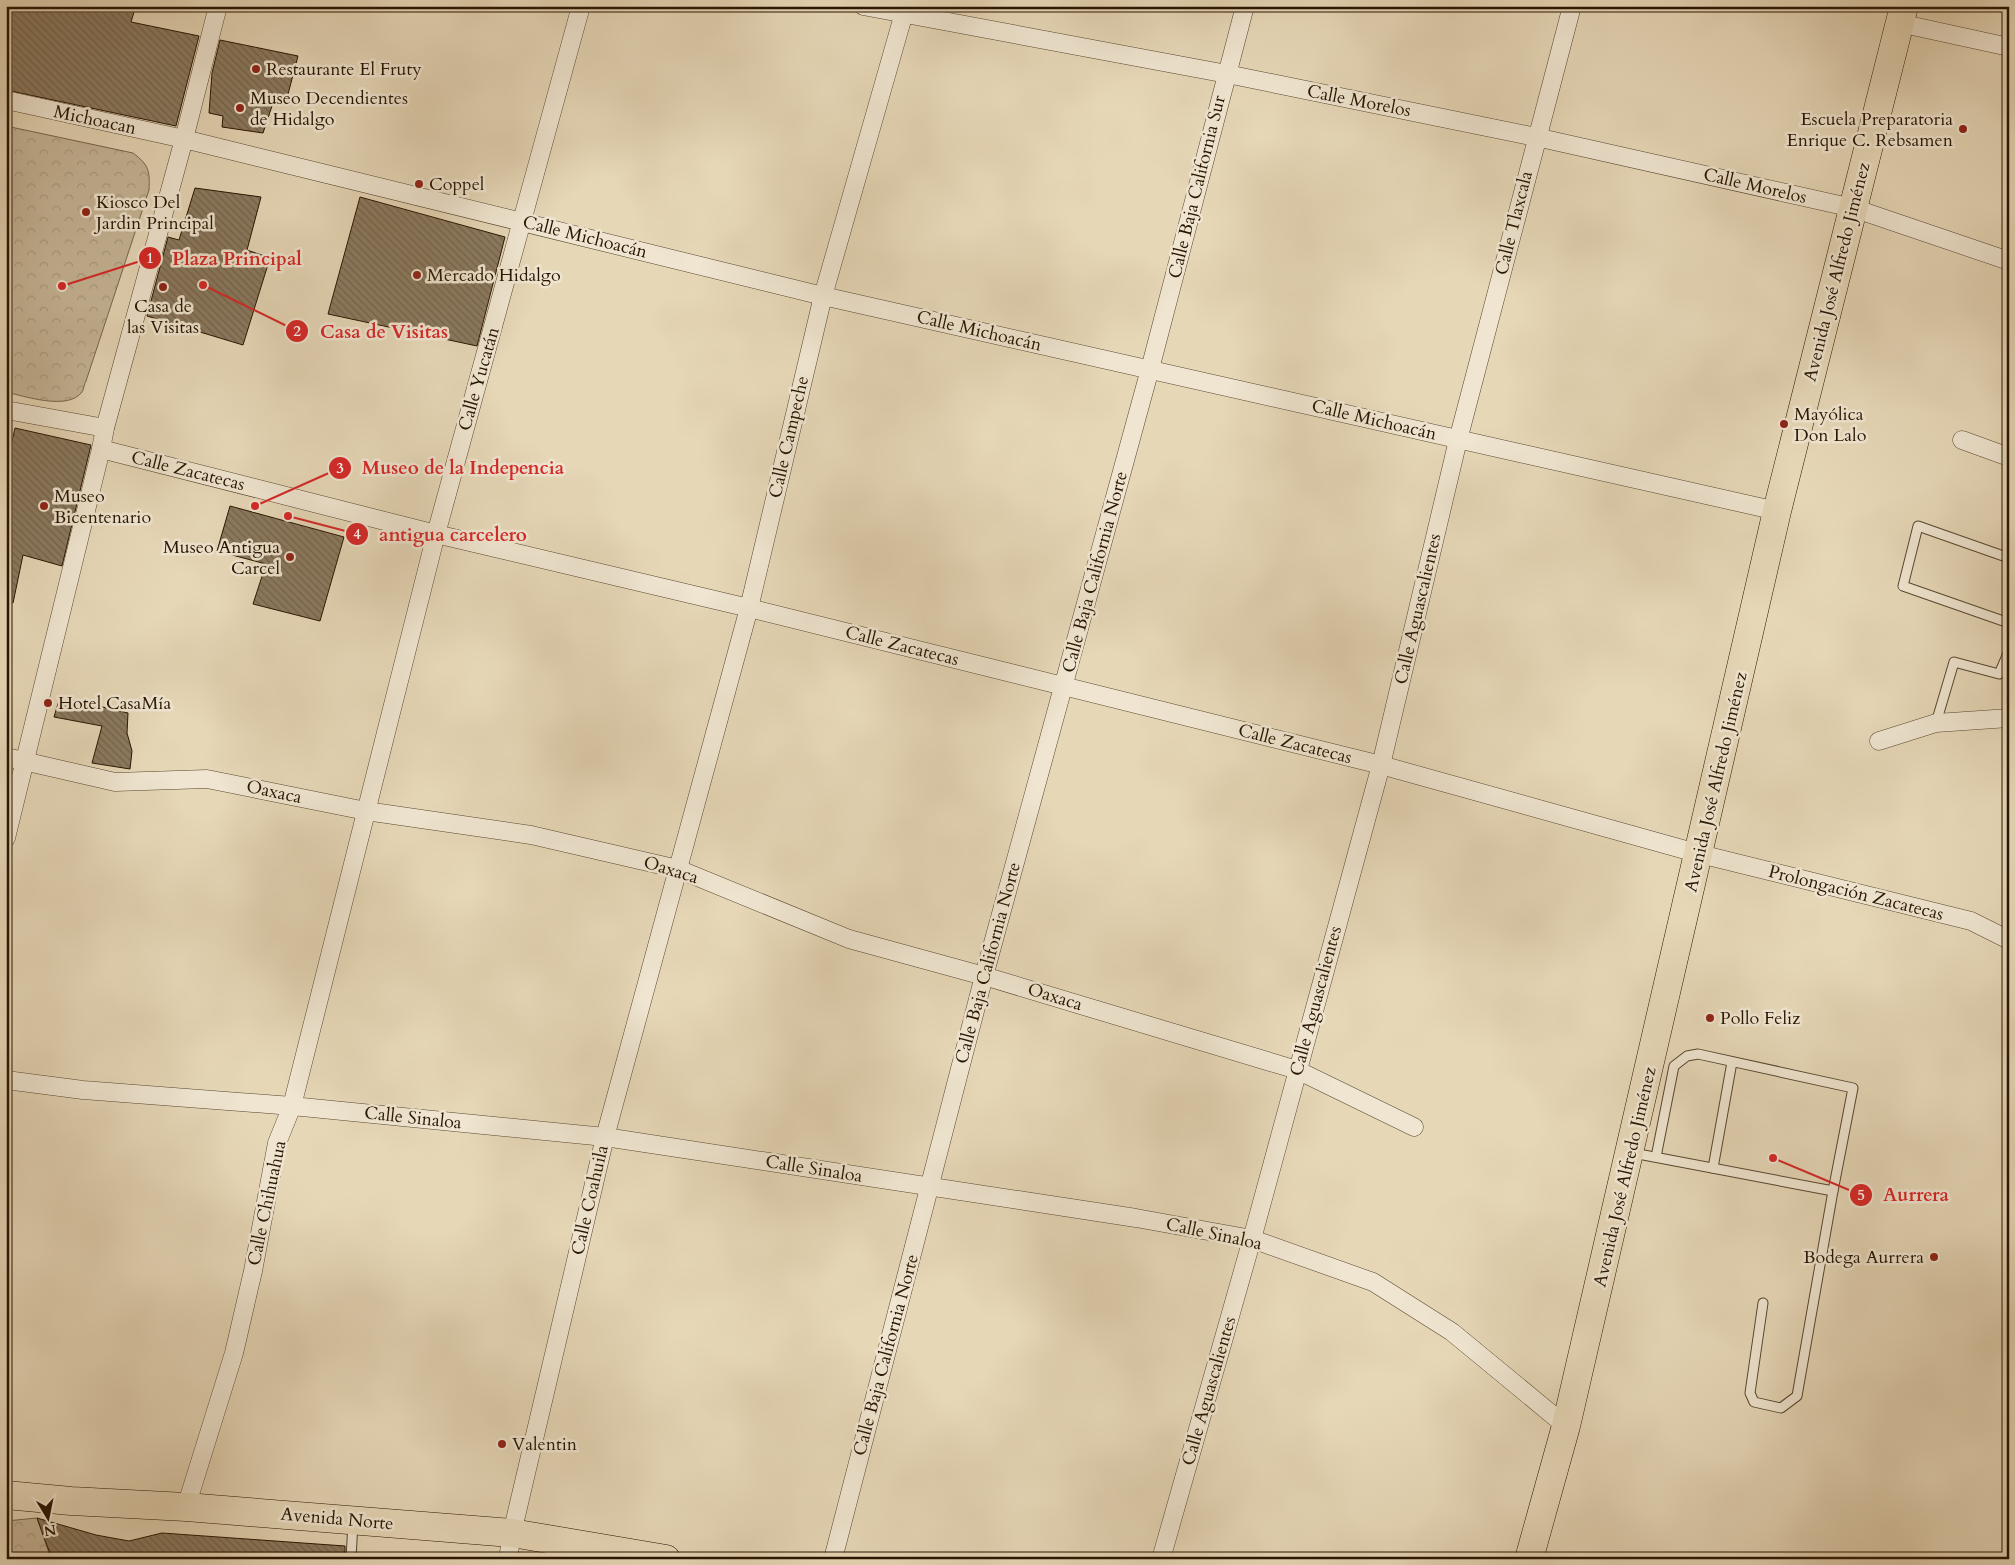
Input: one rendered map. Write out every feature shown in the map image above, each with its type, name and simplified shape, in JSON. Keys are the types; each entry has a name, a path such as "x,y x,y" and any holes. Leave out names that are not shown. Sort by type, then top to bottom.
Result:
{"main road":[{"name":"Avenida José Alfredo Jiménez","path":"1529,1559 1643,1155 1700,854 1777,511 1901,14"},
{"name":"Avenida Norte","path":"6,1495 354,1520 510,1546 666,1559"}],"street":[{"path":"6,838 105,428 184,139 218,6"},
{"name":"Calle Yucatán","path":"366,811 436,534 581,6"},
{"name":"Calle Morelos","path":"863,6 905,10 1536,137 1853,208 2009,261"},
{"name":"Calle Baja California Sur","path":"1150,369 1245,6"},
{"name":"Calle Tlaxcala","path":"1458,440 1536,137 1572,6"},
{"name":"Calle Campeche","path":"678,869 748,608 823,296 905,10"},
{"path":"1901,14 2009,46"},
{"name":"Michoacan","path":"6,100 184,139"},
{"name":"Calle Michoacán","path":"184,139 823,296 1777,511"},
{"name":"Calle Baja California Norte","path":"833,1559 984,976 1150,369"},
{"path":"6,410 105,428"},
{"name":"Calle Aguascalientes","path":"1162,1559 1252,1239 1381,765 1458,440"},
{"path":"1962,440 2009,457"},
{"name":"Calle Zacatecas","path":"101,449 436,534 748,608 1381,765 1700,854"},
{"path":"1878,741 1936,723 2009,718"},
{"name":"Oaxaca","path":"6,757 115,782 207,779 366,811 531,835 678,869 849,939 984,976 1297,1070 1414,1127"},
{"name":"Calle Chihuahua","path":"186,1507 234,1352 254,1271 277,1143 292,1106 366,811"},
{"name":"Prolongación Zacatecas","path":"1700,854 1971,921 2009,940"},
{"name":"Calle Coahuila","path":"510,1546 605,1137 678,869"},
{"name":"Calle Sinaloa","path":"6,1080 84,1090 292,1106 605,1137 1136,1218 1252,1239 1373,1282 1452,1332 1566,1426"}],"lane":[{"path":"2009,558 1918,526 1903,586 2009,623"},
{"path":"1936,723 1954,662 1999,674 2009,651"},
{"path":"1763,1303 1750,1393 1754,1402 1781,1408 1797,1396 1852,1088 1698,1054 1687,1056 1674,1066 1643,1155 1833,1191"},
{"path":"1713,1168 1732,1062"},
{"path":"351,1559 354,1520"}],"green space":[{"path":"6,126 133,153 142,161 149,173 149,190 82,392 75,398 67,401 46,401 6,392"},
{"path":"37,1518 51,1559 6,1559 6,1521"}],"building":[{"path":"6,6 95,6 134,12 131,22 199,36 176,126 6,90"},
{"name":"Restaurante El Fruty","path":"220,40 298,56 287,98 275,97 263,133 222,127 223,116 209,113 212,73"},
{"path":"195,188 261,197 247,250 270,258 243,345 147,316 168,237 179,240"},
{"name":"Mercado Hidalgo","path":"360,197 505,237 477,346 328,314"},
{"name":"Museo Bicentenario","path":"15,428 91,445 62,566 23,555 13,603 6,602 6,468"},
{"name":"Museo Antigua Carcel","path":"230,506 344,537 320,621 253,604 266,564 217,551"},
{"path":"60,697 128,713 127,733 132,751 130,769 92,763 102,726 54,717"},
{"path":"37,1518 96,1535 129,1541 162,1533 345,1546 345,1559 52,1559"}],"place":[{"name":"Restaurante El Fruty","path":"256,69"},
{"name":"Museo Decendientes de Hidalgo","path":"240,108"},
{"name":"Escuela Preparatoria Enrique C. Rebsamen","path":"1963,129"},
{"name":"Coppel","path":"419,184"},
{"name":"Kiosco Del Jardin Principal","path":"86,212"},
{"name":"Mercado Hidalgo","path":"417,275"},
{"name":"Casa de Visitas","path":"203,285"},
{"name":"Plaza Principal","path":"62,286"},
{"name":"Casa de las Visitas","path":"163,287"},
{"name":"Mayólica Don Lalo","path":"1784,424"},
{"name":"Museo Bicentenario","path":"44,506"},
{"name":"Museo de la Indepencia","path":"255,506"},
{"name":"antigua carcelero","path":"288,516"},
{"name":"Museo Antigua Carcel","path":"290,557"},
{"name":"Hotel CasaMía","path":"48,703"},
{"name":"Pollo Feliz","path":"1710,1018"},
{"name":"Aurrera","path":"1773,1158"},
{"name":"Bodega Aurrera","path":"1934,1257"},
{"name":"Valentin","path":"502,1444"}]}
